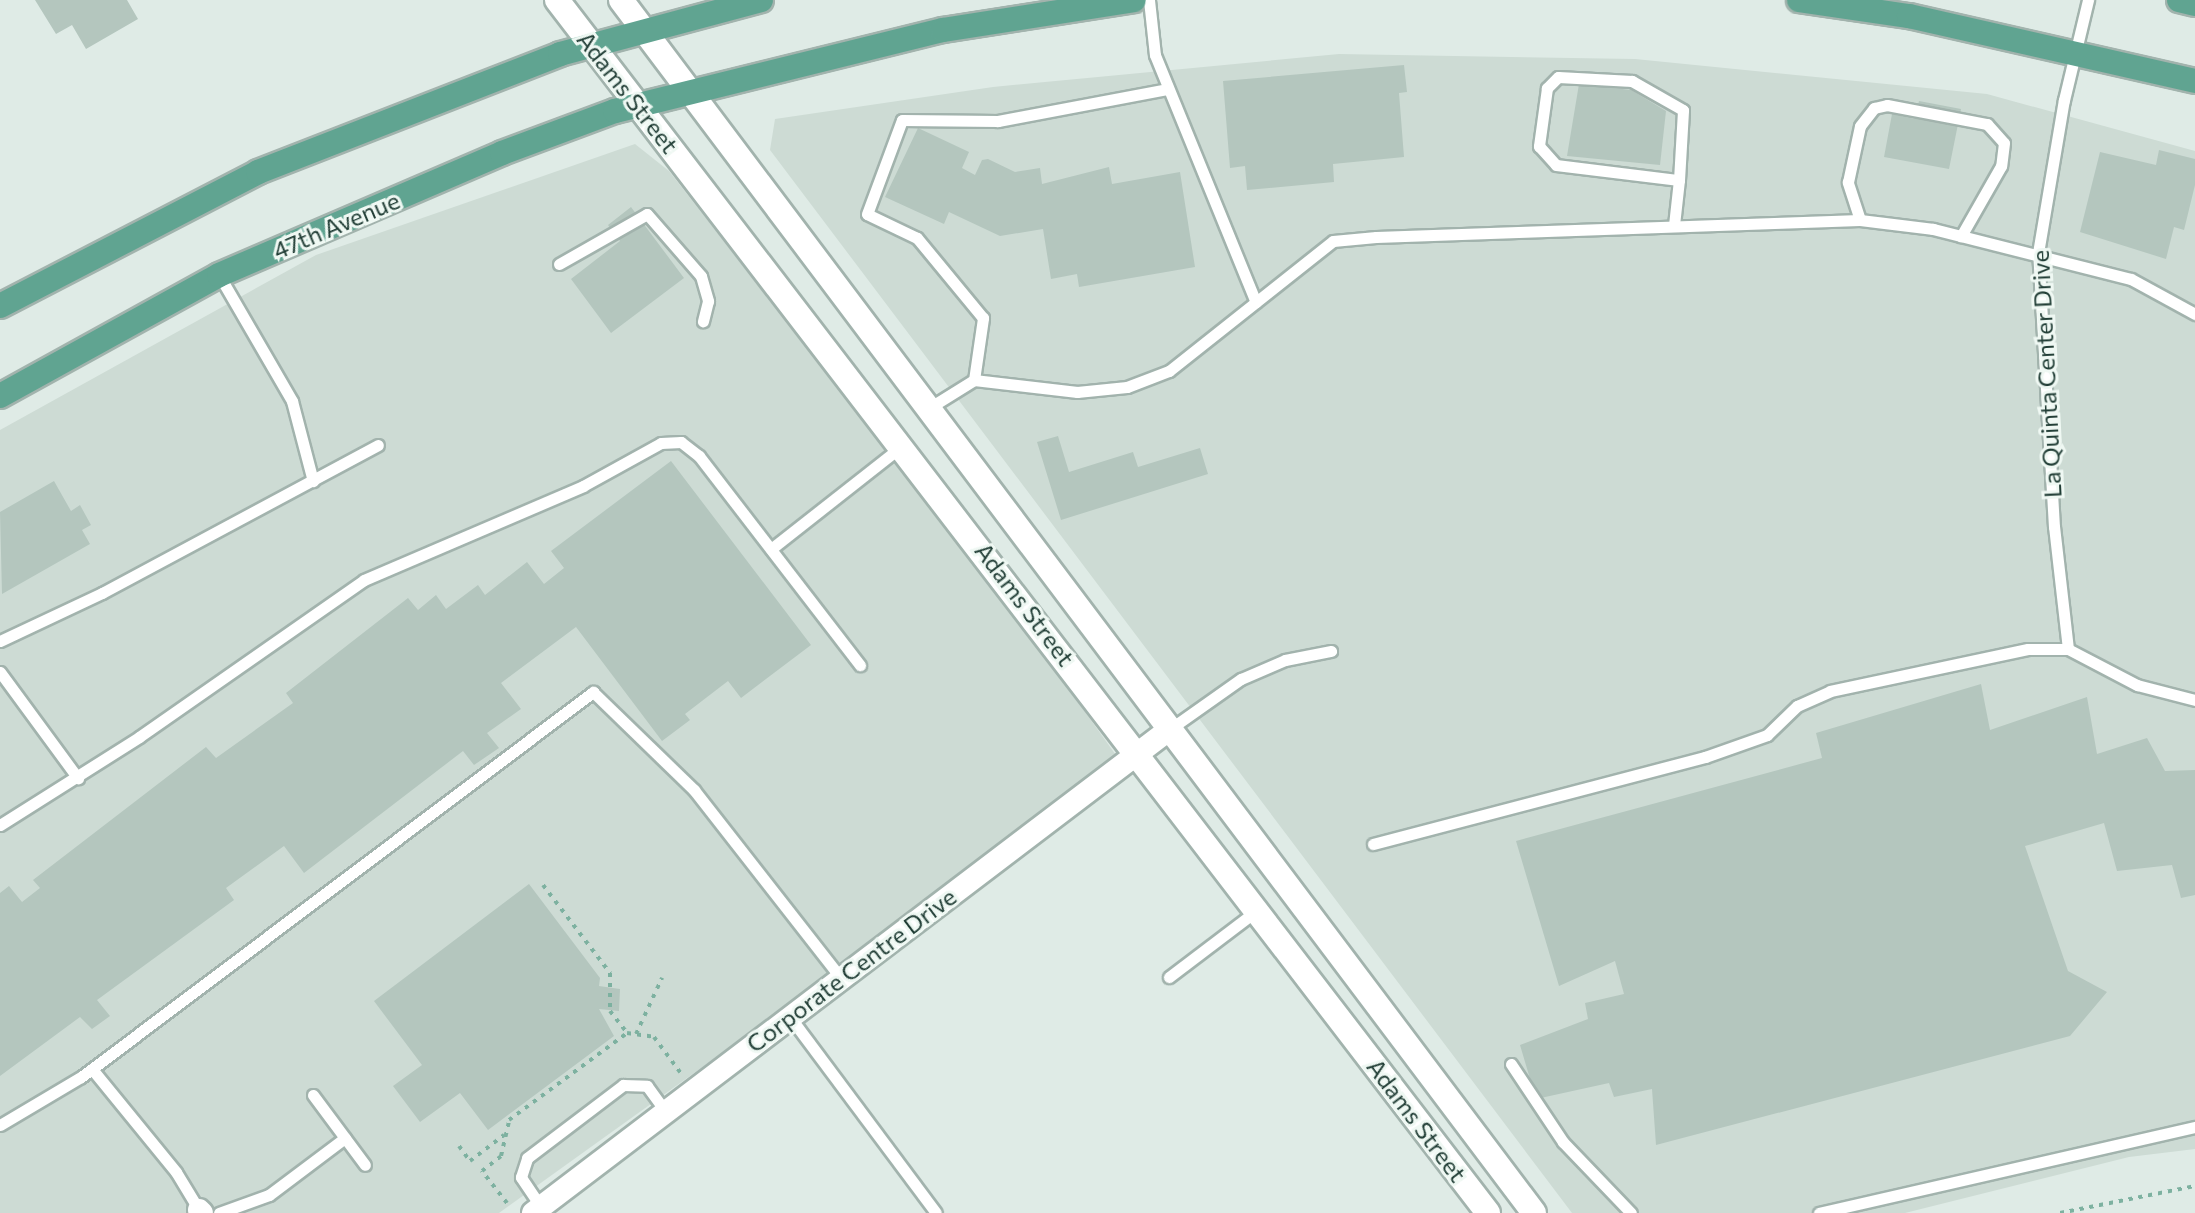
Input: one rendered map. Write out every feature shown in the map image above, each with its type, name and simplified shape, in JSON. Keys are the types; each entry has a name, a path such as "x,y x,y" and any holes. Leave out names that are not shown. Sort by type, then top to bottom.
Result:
{"main road":[{"path":"0,306 258,172 591,44 761,0"},
{"name":"47th Avenue","path":"0,396 219,275 502,153 636,104 943,30 1134,0"},
{"path":"1799,0 1909,16 2195,81"},
{"path":"2179,0 2195,4"}],"street":[{"name":"Adams Street","path":"557,0 903,445 1488,1213"},
{"name":"Adams Street","path":"621,0 1534,1213"},
{"name":"Corporate Centre Drive","path":"537,1210 1170,729"}],"lane":[{"path":"1149,0 1155,55 1256,302"},
{"name":"La Quinta Center Drive","path":"2068,649 2054,527 2038,253 2088,0"},
{"path":"1674,225 1679,180 1683,110 1632,81 1558,77 1547,88 1539,146 1556,165 1679,180"},
{"path":"974,380 983,318 917,238 867,214 902,120 998,121 1168,89"},
{"path":"1860,220 1848,182 1860,126 1874,108 1887,105 1987,124 2004,143 2001,166 1961,236"},
{"path":"559,264 647,214 701,276 708,301 703,321"},
{"path":"929,408 974,380 1077,392 1127,387 1169,371 1333,241 1674,225 1860,220 1961,236 2038,253 2131,279 2195,314"},
{"path":"219,275 292,401 313,481"},
{"path":"0,825 78,778 364,580 583,486 661,443 681,442 691,447 860,665"},
{"path":"0,641 378,445"},
{"path":"771,549 903,445"},
{"path":"1373,844 1705,757 1767,735 1797,706 1830,691 2028,649 2068,649 2137,685 2195,700"},
{"path":"1170,729 1241,679 1285,660 1331,651"},
{"path":"0,672 78,778"},
{"path":"0,1125 92,1069 593,692 694,790 841,978"},
{"path":"1169,977 1256,910"},
{"path":"790,1017 936,1213"},
{"path":"1511,1064 1563,1142 1631,1213"},
{"path":"92,1069 206,1212 269,1195 345,1138"},
{"path":"537,1210 521,1177 527,1158 631,1083 647,1086 666,1112"},
{"path":"313,1095 365,1165"},
{"path":"1819,1213 2195,1127"}],"path":[{"path":"543,885 610,973 610,1011 627,1033"},
{"path":"636,1034 662,978"},
{"path":"599,997 610,999"},
{"path":"507,1203 482,1171 501,1156 509,1120 627,1033 654,1037 680,1072"},
{"path":"459,1146 470,1161 506,1134"},
{"path":"2060,1213 2195,1186"}],"shaded area":[{"path":"1339,54 1635,59 1987,94 2195,151 2195,1149 2129,1157 1905,1213 1572,1213 770,150 775,119 993,87"},
{"path":"635,144 669,171 1015,614 1123,765 499,1213 0,1213 0,430 316,255"}],"building":[{"path":"35,0 127,0 138,19 86,49 72,25 56,34"},
{"path":"1404,65 1407,92 1399,93 1404,157 1333,164 1334,182 1247,190 1245,166 1230,168 1223,81"},
{"path":"1579,84 1631,90 1666,111 1660,165 1567,156"},
{"path":"1919,101 1961,109 1949,169 1884,157 1892,114 1915,119"},
{"path":"918,128 969,152 962,168 975,175 982,160 988,159 1015,172 1040,168 1042,184 1109,167 1112,184 1180,172 1195,267 1079,287 1077,274 1051,279 1043,229 1000,236 949,212 944,224 885,197"},
{"path":"2159,150 2195,159 2195,185 2184,230 2174,227 2166,259 2080,232 2100,152 2156,165"},
{"path":"631,207 684,278 611,333 571,279 620,241 608,225"},
{"path":"1058,436 1069,472 1133,452 1138,467 1200,448 1208,474 1061,520 1037,442"},
{"path":"671,461 811,645 741,698 728,681 685,714 690,720 662,741 576,627 501,683 521,709 487,733 499,748 474,765 463,751 304,873 284,846 226,888 234,900 97,1000 110,1016 92,1029 80,1017 0,1076 0,893 9,886 22,902 40,888 33,880 206,747 216,758 293,703 286,693 408,598 418,610 436,595 446,609 478,585 485,595 527,562 544,584 564,568 551,551"},
{"path":"54,481 71,511 80,505 91,525 82,530 90,544 2,594 0,512"},
{"path":"1981,684 1990,730 2087,697 2097,754 2147,738 2165,771 2195,770 2195,895 2181,898 2172,865 2117,871 2104,823 2025,846 2068,971 2107,992 2070,1036 1656,1145 1652,1089 1614,1097 1609,1083 1536,1099 1520,1045 1588,1019 1585,1003 1624,994 1615,961 1559,986 1516,841 1822,758 1816,733"},
{"path":"529,884 600,978 599,986 620,989 619,1011 599,1009 614,1036 488,1130 460,1093 420,1122 393,1086 422,1065 374,1001"}]}
